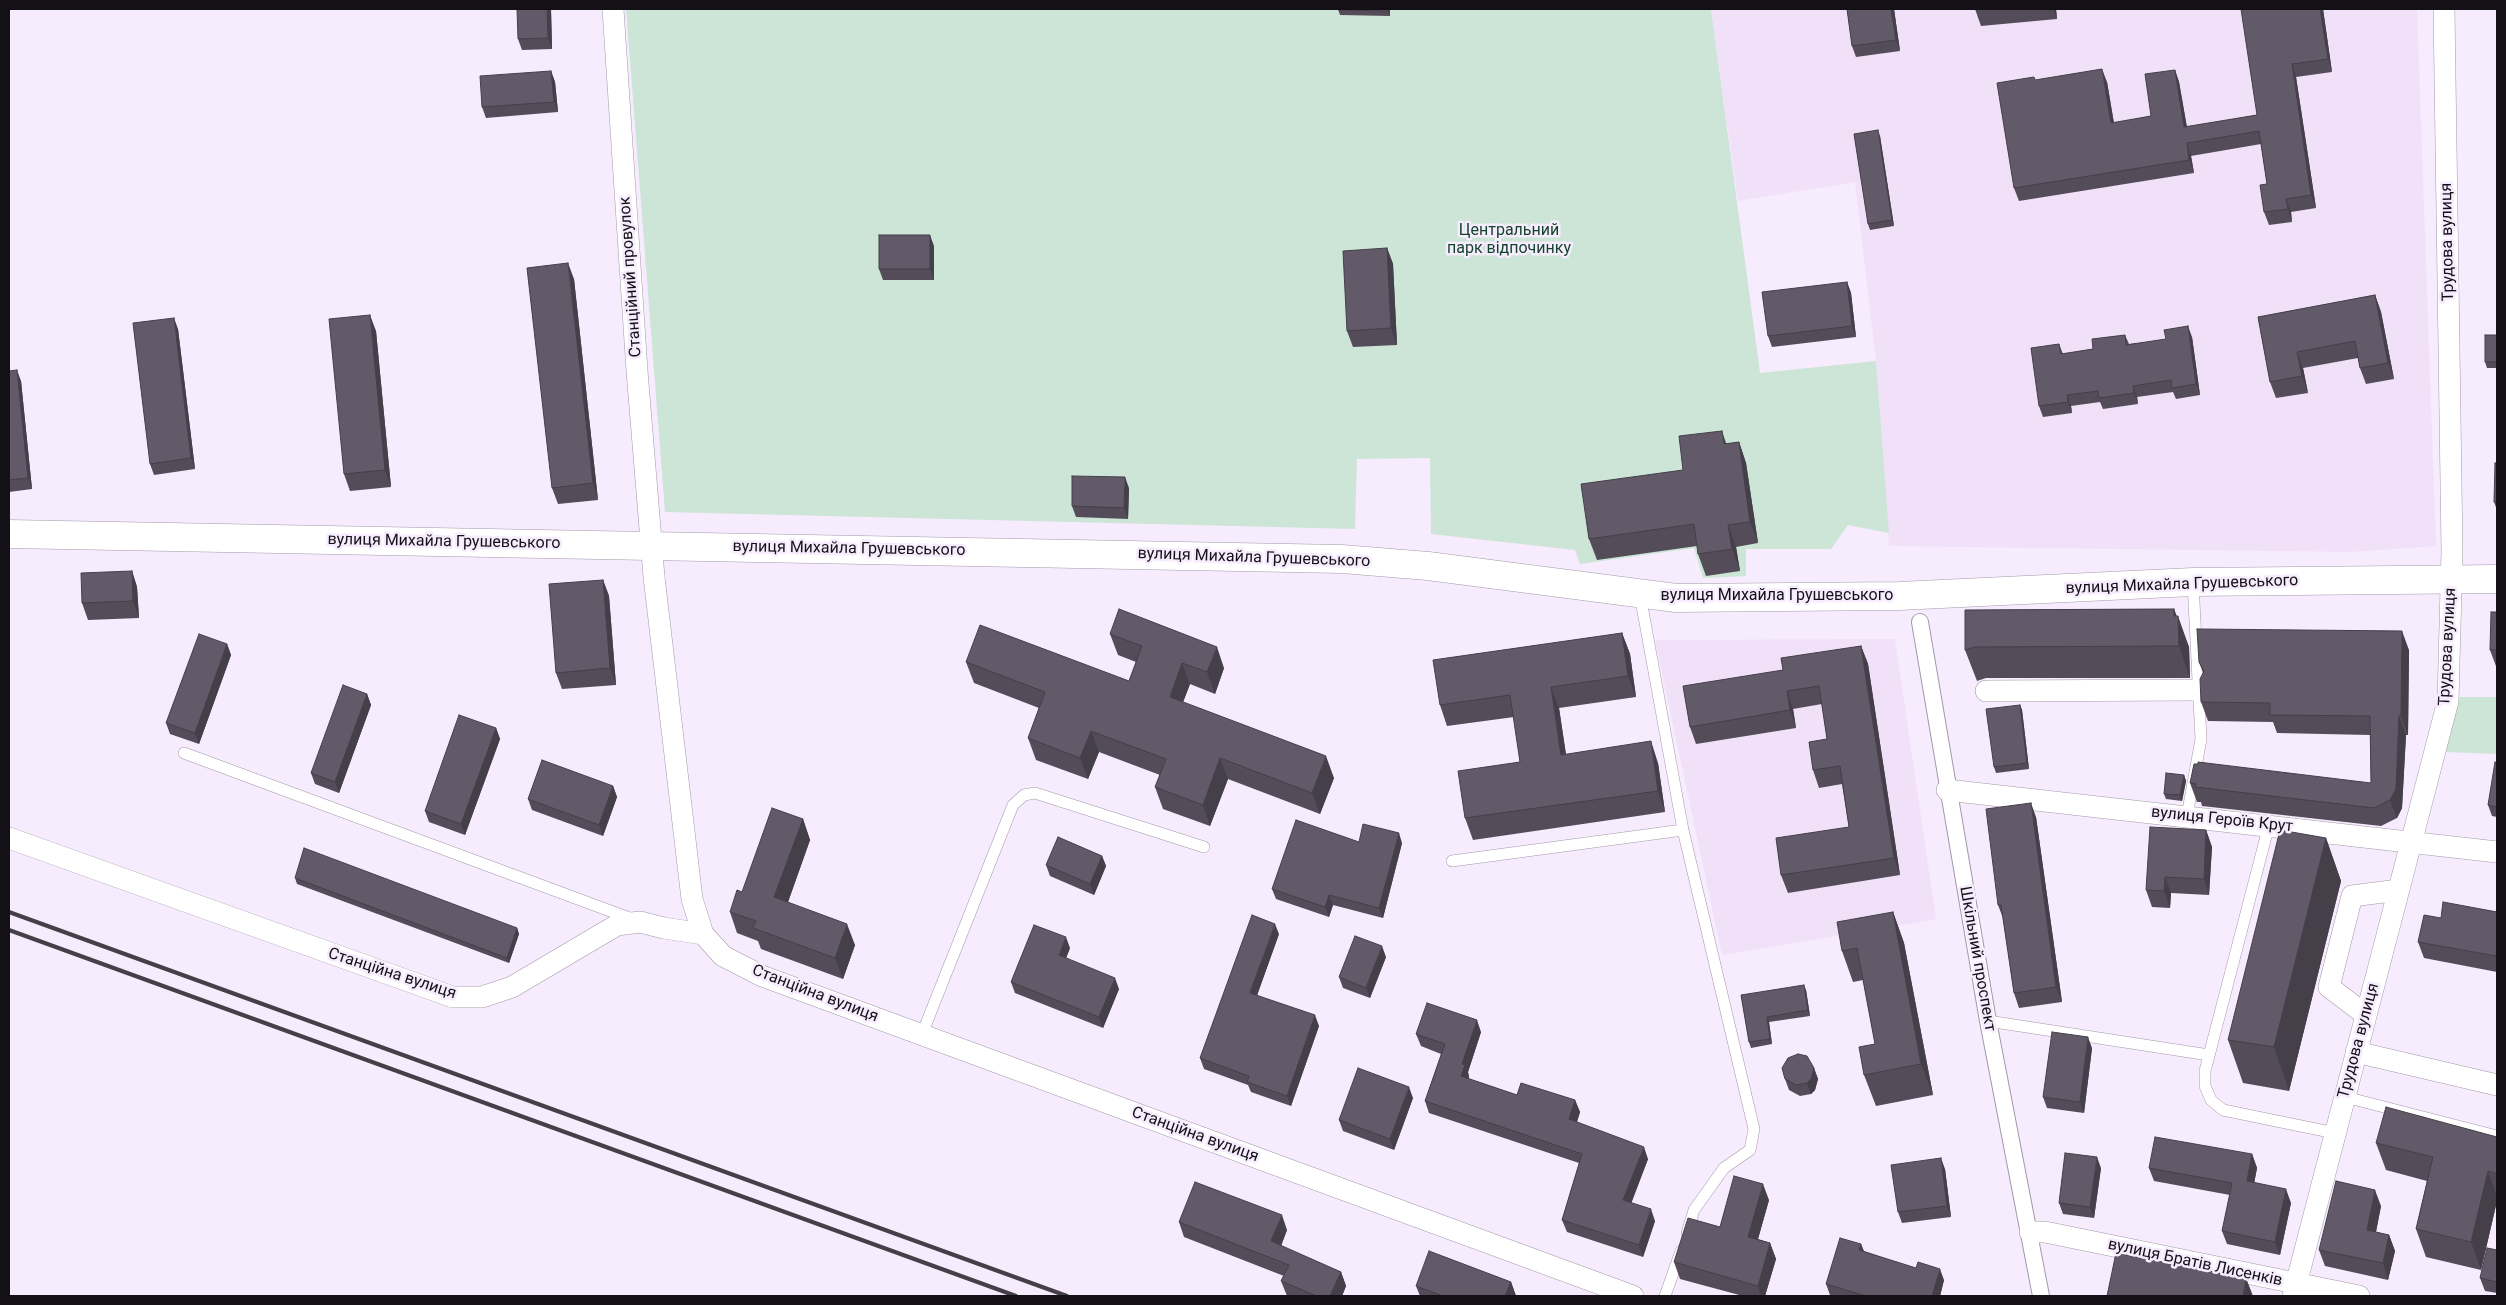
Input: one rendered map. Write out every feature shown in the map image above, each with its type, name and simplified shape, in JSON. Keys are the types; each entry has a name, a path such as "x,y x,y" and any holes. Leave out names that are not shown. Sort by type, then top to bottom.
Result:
{"main road":[{"name":"вулиця Михайла Грушевського","path":"9,534 651,545 1372,561 1428,566 1640,595 1719,599 1899,596 2193,582 2497,580"}],"street":[{"name":"Станційний провулок","path":"614,9 651,545 692,899 703,934"},
{"name":"Трудова вулиця","path":"2295,1290 2448,701 2452,579 2444,9"},
{"name":"Шкільний проспект","path":"1920,622 1947,790 1988,1021 2041,1296"},
{"path":"1986,691 2198,690"},
{"name":"вулиця Героїв Крут","path":"1947,790 2497,852"},
{"name":"Станційна вулиця","path":"9,838 453,997 482,997 512,987 617,926 640,922 703,934 723,956 762,976 1633,1296"},
{"path":"2366,1015 2329,987 2352,896 2399,890"},
{"path":"2356,1052 2497,1084"},
{"name":"вулиця Братів Лисенків","path":"2030,1232 2045,1232 2295,1290 2359,1296"}],"lane":[{"path":"2187,816 2201,739 2193,582"},
{"path":"1640,595 1683,830 1754,1130 1750,1150 1724,1168 1694,1210 1665,1296"},
{"path":"184,753 640,922"},
{"path":"922,1034 1013,805 1024,795 1035,794 1204,847"},
{"path":"2269,825 2205,1071 2205,1086 2211,1100 2223,1110 2335,1133"},
{"path":"1452,861 1683,830"},
{"path":"1988,1021 2209,1055"},
{"path":"2345,1097 2497,1136"}],"shaded area":[{"path":"1711,9 2417,9 2436,546 2351,552 1889,546 1876,361 1855,182 1738,201"},
{"path":"1895,639 1936,919 1722,955 1655,640"}],"green space":[{"name":"Центральний парк відпочинку","path":"626,9 1711,9 1760,373 1876,361 1889,533 1848,525 1831,549 1746,549 1746,576 1703,578 1694,548 1580,564 1575,550 1431,534 1430,458 1357,459 1355,529 665,512"},
{"path":"2455,697 2497,697 2497,754 2446,752"}],"building":[{"path":"517,9 547,9 548,38 518,39"},
{"path":"1388,9 1388,11 1338,10"},
{"path":"1847,9 1891,9 1896,40 1852,46"},
{"path":"2241,9 2320,9 2328,59 2292,64 2311,195 2286,199 2288,209 2264,212 2260,185 2267,184 2259,131 2187,143 2189,160 2014,188 1997,83 2034,77 2035,80 2102,69 2111,123 2151,116 2145,74 2175,70 2184,127 2257,115"},
{"path":"551,71 554,102 482,107 480,76"},
{"path":"1878,130 1892,220 1868,224 1854,134"},
{"path":"879,235 930,235 930,269 879,269"},
{"path":"1387,248 1391,328 1347,331 1343,251"},
{"path":"568,263 593,483 552,488 527,268"},
{"path":"1847,282 1852,326 1768,336 1762,292"},
{"path":"2375,295 2388,363 2360,368 2355,341 2297,352 2302,376 2270,382 2258,317"},
{"path":"370,315 385,470 344,474 329,319"},
{"path":"174,318 191,458 150,464 133,323"},
{"path":"2188,326 2196,384 2172,388 2171,380 2133,386 2134,393 2099,398 2098,391 2067,395 2068,402 2039,406 2031,348 2059,344 2061,354 2093,349 2092,339 2125,335 2126,345 2166,339 2164,330"},
{"path":"2485,335 2497,335 2497,362 2485,362"},
{"path":"17,370 28,478 9,480 9,371"},
{"path":"1722,431 1724,444 1739,442 1750,522 1728,525 1732,549 1698,554 1694,524 1589,539 1581,484 1683,470 1679,436"},
{"path":"2495,463 2497,463 2497,502 2494,502"},
{"path":"1072,476 1125,477 1124,508 1072,506"},
{"path":"132,571 133,601 82,603 81,573"},
{"path":"603,580 610,668 556,673 549,584"},
{"path":"1119,609 1217,647 1207,672 1182,663 1170,697 1326,756 1312,793 1220,758 1203,805 1155,787 1166,759 1091,731 1080,758 1028,738 1045,692 966,662 980,625 1129,681 1142,646 1110,634"},
{"path":"2174,609 2174,616 2178,616 2179,646 1975,647 1965,650 1965,610"},
{"path":"2491,612 2497,612 2497,650 2490,650"},
{"path":"2197,629 2402,631 2401,716 2399,716 2396,789 2390,800 2374,808 2195,787 2196,784 2190,783 2194,764 2198,764 2198,762 2371,783 2370,716 2270,715 2270,703 2201,702 2200,679 2204,671 2199,662"},
{"path":"1622,633 1628,676 1551,687 1561,755 1651,741 1658,791 1465,818 1458,771 1520,762 1510,695 1440,705 1433,660"},
{"path":"199,634 227,644 195,733 166,723"},
{"path":"1861,646 1894,858 1781,875 1776,838 1849,827 1840,766 1813,770 1809,742 1827,739 1819,686 1787,691 1790,710 1690,727 1683,686 1783,670 1781,658"},
{"path":"343,685 367,694 335,782 311,773"},
{"path":"2020,705 2027,763 1994,767 1986,709"},
{"path":"459,715 496,728 461,824 425,811"},
{"path":"542,760 613,786 599,825 528,799"},
{"path":"2495,762 2497,763 2497,807 2488,805"},
{"path":"2166,773 2184,775 2180,795 2164,794"},
{"path":"2031,803 2056,987 2014,993 2001,905 1998,905 1986,809"},
{"path":"772,808 803,819 774,897 847,924 835,958 753,928 756,921 730,912 737,890 742,892"},
{"path":"1296,820 1359,842 1363,824 1399,833 1379,908 1329,895 1325,907 1272,889"},
{"path":"2150,827 2206,830 2204,879 2165,877 2164,891 2146,890"},
{"path":"2280,830 2326,838 2274,1047 2228,1040"},
{"path":"1058,837 1102,856 1090,884 1046,865"},
{"path":"304,848 517,928 507,958 295,878"},
{"path":"2443,902 2497,912 2496,956 2418,942 2424,915 2441,918"},
{"path":"1893,912 1921,1064 1864,1075 1859,1047 1875,1044 1857,948 1842,951 1837,922"},
{"path":"1252,915 1275,924 1250,993 1315,1015 1287,1096 1247,1082 1249,1076 1200,1058"},
{"path":"1034,925 1066,937 1059,955 1115,978 1099,1017 1011,982"},
{"path":"1355,936 1382,946 1366,988 1339,977"},
{"path":"1804,985 1808,1010 1767,1017 1770,1039 1749,1042 1741,995"},
{"path":"1427,1003 1477,1020 1462,1064 1465,1065 1461,1076 1517,1095 1521,1083 1575,1100 1569,1119 1644,1147 1623,1200 1651,1209 1639,1245 1562,1220 1582,1154 1425,1101 1445,1044 1416,1034"},
{"path":"2052,1032 2088,1037 2080,1102 2043,1097"},
{"path":"1798,1054 1807,1056 1814,1068 1811,1079 1807,1083 1796,1085 1785,1079 1782,1068 1788,1058"},
{"path":"1358,1068 1409,1087 1390,1139 1339,1120"},
{"path":"2386,1107 2497,1137 2497,1174 2488,1171 2471,1242 2416,1229 2433,1157 2376,1143"},
{"path":"2155,1137 2252,1154 2247,1181 2286,1189 2275,1242 2222,1231 2232,1183 2149,1168"},
{"path":"2065,1153 2097,1157 2090,1207 2059,1203"},
{"path":"1941,1158 1947,1206 1898,1212 1891,1165"},
{"path":"1734,1176 1763,1184 1748,1237 1770,1243 1758,1286 1674,1262 1688,1218 1720,1227"},
{"path":"2336,1181 2375,1190 2367,1230 2389,1235 2383,1263 2319,1250"},
{"path":"1195,1182 1282,1215 1271,1241 1341,1272 1330,1296 1317,1296 1281,1281 1289,1265 1179,1222"},
{"path":"1840,1238 1861,1244 1859,1250 1916,1268 1918,1262 1940,1269 1932,1296 1866,1296 1826,1284"},
{"path":"2487,1248 2497,1250 2497,1282 2480,1278"},
{"path":"1429,1251 1511,1282 1505,1296 1443,1296 1416,1286"},
{"path":"2116,1253 2246,1278 2243,1296 2107,1296"}],"railway":[{"path":"9,912 1067,1296"},
{"path":"9,930 1016,1296"}]}
